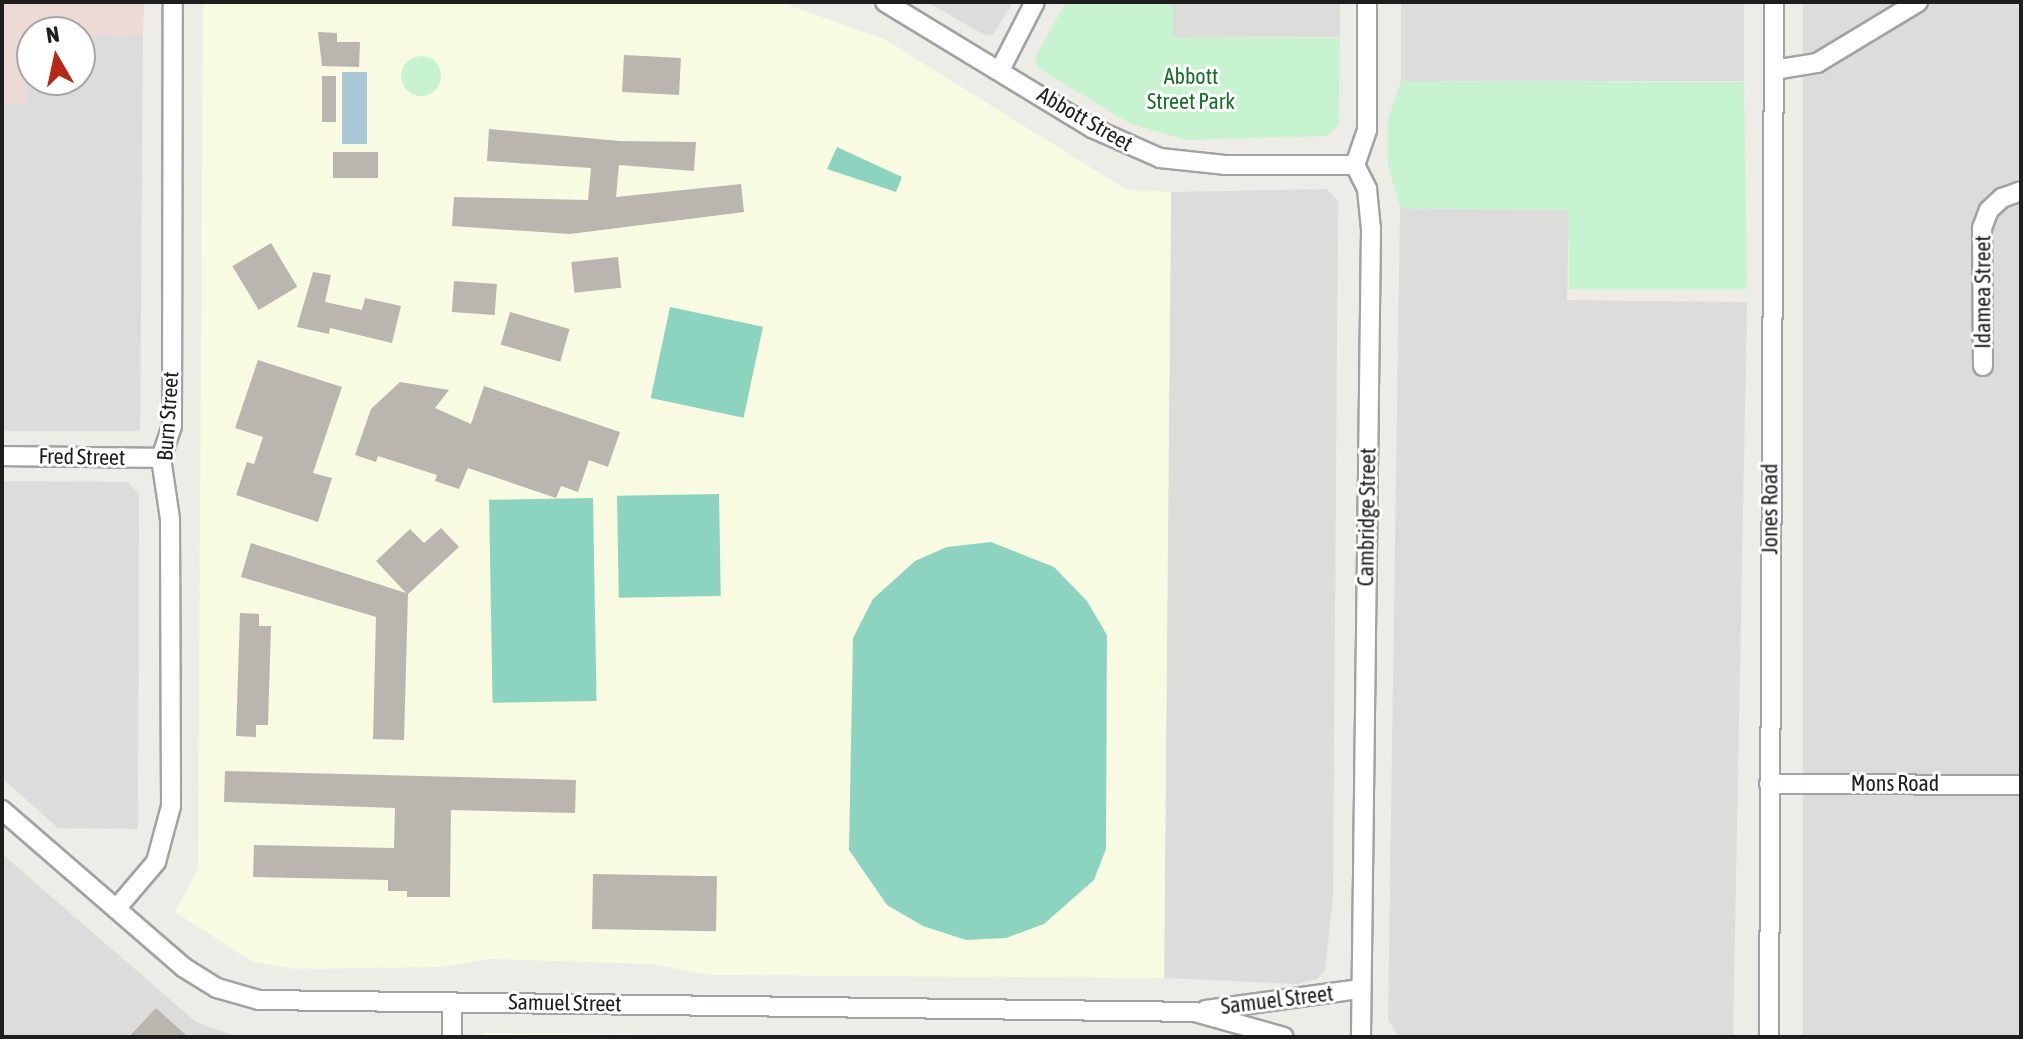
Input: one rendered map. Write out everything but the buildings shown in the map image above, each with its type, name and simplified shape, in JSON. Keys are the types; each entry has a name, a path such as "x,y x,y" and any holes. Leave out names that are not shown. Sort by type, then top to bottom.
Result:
{"street":[{"name":"Burn Street","path":"116,909 156,862 171,806 170,519 161,458 172,426 173,2"},
{"name":"Abbott Street","path":"885,2 1122,144 1160,158 1225,165 1355,165"},
{"path":"1000,70 1035,2"},
{"path":"1355,165 1367,130 1367,2"},
{"name":"Jones Road","path":"1769,1037 1765,1017 1774,2"},
{"path":"1774,70 1817,63 1918,2"},
{"name":"Cambridge Street","path":"1355,165 1367,189 1371,229 1359,989 1361,1037"},
{"name":"Idamea Street","path":"1983,366 1982,228 1989,210 2002,198 2021,191"},
{"name":"Fred Street","path":"2,456 161,458"},
{"name":"Mons Road","path":"1769,784 2021,785"},
{"name":"Samuel Street","path":"2,810 183,967 240,996 275,1001 1195,1012 1359,989"},
{"path":"452,1002 452,1037"},
{"name":"Samuel Street","path":"1195,1012 1284,1037"},
{"name":"Jones Road","path":"1759,1037 1765,1017"}],"shaded area":[{"path":"2,2 144,2 143,36 96,35 96,16 16,16 16,96 26,96 26,104 2,104"},
{"path":"209,2 779,2 884,39 1127,190 1171,192 1164,978 710,975 652,964 490,959 441,967 294,969 253,962 175,912 198,868 203,6"},
{"path":"927,2 1014,2 993,34 986,36"},
{"path":"1173,2 1340,2 1340,37 1173,37"},
{"path":"1401,2 1744,2 1744,81 1401,81"},
{"path":"1803,2 2021,2 2021,1037 1803,1037"},
{"path":"96,35 143,36 140,431 2,431 2,104 26,104 26,96 96,96"},
{"path":"1327,189 1338,201 1333,897 1325,970 1317,979 1298,984 1164,978 1171,192"},
{"path":"1400,208 1569,210 1567,300 1747,302 1733,1037 1399,1037 1388,1020"},
{"path":"2,481 128,482 139,494 138,829 58,828 2,778"},
{"path":"2,854 196,1022 238,1037 2,1037"},
{"path":"485,1033 939,1037 485,1037"}],"green space":[{"name":"Abbott Street Park","path":"1066,2 1173,2 1173,37 1340,38 1339,125 1327,136 1187,140 1131,124 1038,68 1035,57"},
{"path":"421,56 435,62 441,76 435,90 421,96 407,90 401,76 407,62"},
{"path":"1401,81 1744,82 1747,289 1569,289 1569,210 1400,208 1388,165 1388,119"},
{"path":"837,147 902,177 896,192 827,169"},
{"path":"670,307 763,327 744,418 651,398"},
{"path":"719,494 721,596 619,598 617,496"},
{"path":"593,498 597,701 493,703 489,500"},
{"path":"991,542 1054,567 1087,601 1107,635 1106,849 1094,880 1044,924 1006,938 966,940 923,926 887,905 849,850 853,638 873,599 915,561 947,547"}],"water":[{"path":"342,72 367,72 367,144 342,144"}]}
